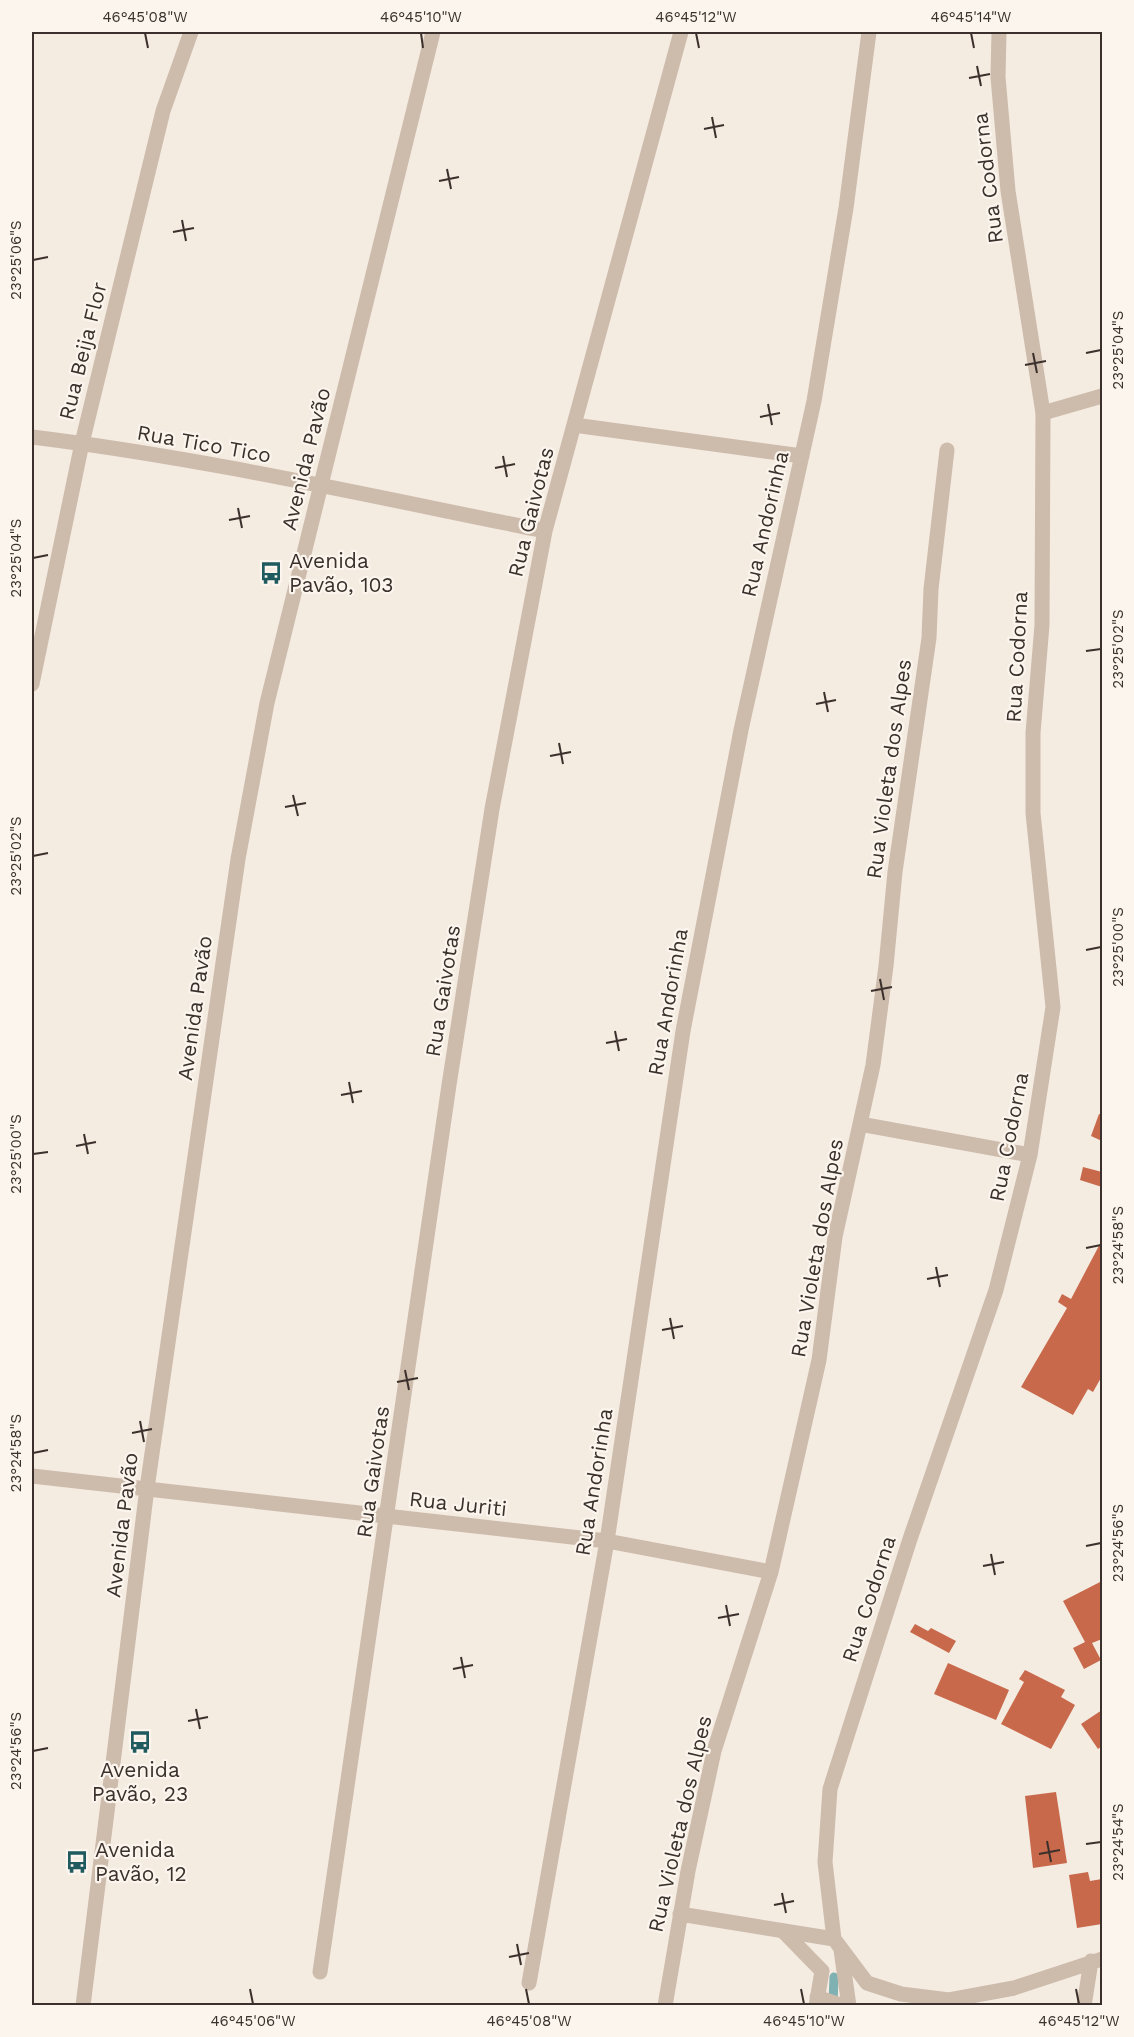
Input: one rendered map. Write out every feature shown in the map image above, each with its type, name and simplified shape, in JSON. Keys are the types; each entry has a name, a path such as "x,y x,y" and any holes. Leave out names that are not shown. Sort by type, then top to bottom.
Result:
{"street":[{"name":"Rua Beija Flor","path":"32,684 82,443 163,111 191,32"},
{"name":"Avenida Pavão","path":"82,2006 147,1488 238,859 267,704 433,32"},
{"name":"Rua Gaivotas","path":"320,1972 388,1517 449,1085 492,809 545,531 681,32"},
{"name":"Rua Andorinha","path":"529,1983 607,1541 682,1031 741,730 814,401 846,208 869,32"},
{"name":"Rua Codorna","path":"849,2006 825,1862 830,1789 910,1539 996,1290 1030,1155 1053,1007 1033,813 1033,733 1042,625 1042,413 1008,191 998,77 999,32"},
{"path":"1042,413 1102,396"},
{"path":"574,425 802,456"},
{"name":"Rua Tico Tico","path":"32,437 82,443 321,486 545,531"},
{"name":"Rua Violeta dos Alpes","path":"665,2006 680,1914 714,1751 771,1572 819,1360 836,1237 873,1065 895,872 929,638 931,590 946,450"},
{"path":"860,1124 1030,1155"},
{"name":"Rua Juriti","path":"32,1476 607,1541 771,1572"},
{"path":"680,1914 783,1931 838,1944 867,1983 901,1994 949,2000 1014,1988 1097,1960"},
{"path":"783,1931 822,1971 817,2001 844,2006"},
{"path":"1084,2006 1097,1960"}],"building":[{"path":"1099,1114 1102,1115 1102,1141 1091,1136"},
{"path":"1083,1167 1102,1172 1102,1187 1080,1180"},
{"path":"1102,1240 1102,1376 1093,1392 1088,1389 1073,1415 1021,1387 1067,1308 1058,1302 1062,1294 1071,1299"},
{"path":"1102,1581 1102,1639 1092,1643 1101,1660 1084,1669 1073,1648 1085,1642 1063,1601"},
{"path":"915,1624 928,1631 931,1628 956,1641 949,1653 910,1632"},
{"path":"948,1663 1009,1690 996,1720 934,1694"},
{"path":"1025,1670 1065,1690 1061,1697 1075,1705 1051,1749 1001,1724 1024,1682 1019,1679"},
{"path":"1102,1710 1102,1746 1098,1749 1081,1724"},
{"path":"1056,1792 1067,1863 1033,1868 1025,1796"},
{"path":"1088,1872 1090,1881 1102,1879 1102,1924 1077,1928 1069,1875"}],"waterway":[{"path":"833,2005 834,1977"}],"place":[{"name":"Avenida Pavão, 103","path":"271,573"},
{"name":"Avenida Pavão, 23","path":"140,1742"},
{"name":"Avenida Pavão, 12","path":"77,1862"}]}
